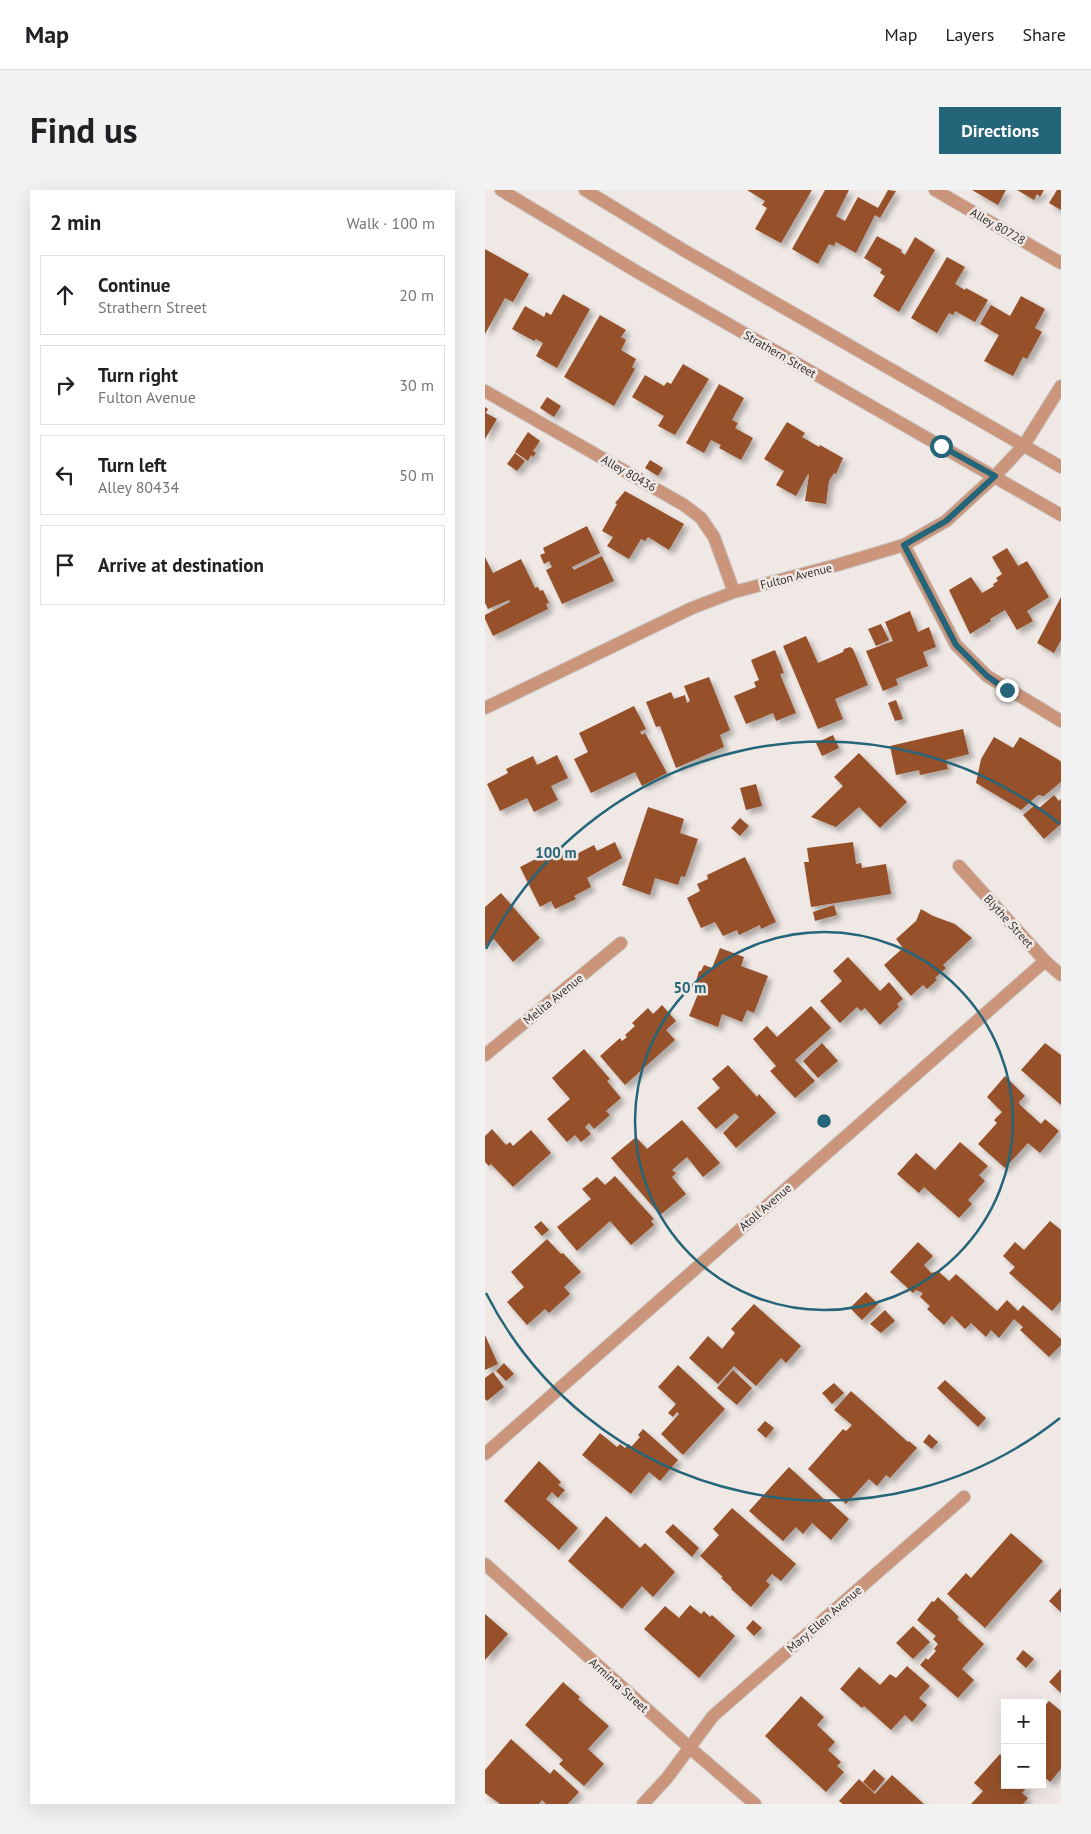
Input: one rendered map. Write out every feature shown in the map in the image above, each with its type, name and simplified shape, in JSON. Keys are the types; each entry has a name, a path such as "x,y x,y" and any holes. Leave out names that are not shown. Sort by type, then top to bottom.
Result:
{"street":[{"name":"Strathern Street","path":"501,190 639,273 1061,515"},
{"path":"585,190 685,251 1061,467"},
{"name":"Alley 80728","path":"935,190 1061,263"},
{"name":"Fulton Avenue","path":"485,708 692,608 734,592 904,545 946,521 995,476 1024,445 1061,386"},
{"name":"Alley 80436","path":"485,391 684,505 701,518 713,537 734,592"},
{"path":"904,545 956,645 987,676 1061,721"},
{"name":"Blythe Street","path":"959,866 1061,975"},
{"name":"Melita Avenue","path":"485,1055 621,943"},
{"name":"Atoll Avenue","path":"485,1454 1045,960"},
{"name":"Mary Ellen Avenue","path":"643,1804 667,1778 713,1716 965,1497"},
{"name":"Arminta Street","path":"485,1564 689,1748 755,1804"}],"building":[{"path":"747,190 812,190 781,243 755,229 767,208 762,205 765,201"},
{"path":"825,190 849,190 836,216 845,221 858,197 878,208 888,190 896,191 880,218 875,215 856,253 836,242 834,246 829,244 818,264 792,249"},
{"path":"972,190 1006,190 998,205"},
{"path":"1017,190 1044,190 1040,197 1037,194 1034,200"},
{"path":"1057,190 1061,190 1061,210 1049,203"},
{"path":"877,236 902,250 901,252 905,255 915,237 935,250 899,312 873,296 885,276 880,273 882,269 864,258"},
{"path":"485,249 529,274 513,302 505,298 485,334"},
{"path":"947,257 965,267 955,284 988,300 975,322 955,311 953,315 949,313 937,333 911,318"},
{"path":"563,294 590,309 557,368 536,356 543,343 536,339 534,341 512,329 525,306 544,317 546,312 551,315"},
{"path":"1021,296 1045,309 1035,328 1042,332 1027,359 1023,357 1013,376 984,361 999,335 980,324 991,305 1010,316"},
{"path":"600,315 626,330 621,337 626,340 621,350 636,359 632,367 635,369 614,406 564,377"},
{"path":"683,364 709,379 675,435 658,426 664,416 632,397 645,375 664,386 667,382 671,384"},
{"path":"719,384 744,398 732,420 738,423 735,428 753,438 741,460 719,448 721,445 711,440 704,453 686,443"},
{"path":"547,397 561,406 554,417 540,408"},
{"path":"485,407 488,409 486,413 497,419 485,439"},
{"path":"787,422 805,433 802,437 843,458 836,474 834,473 829,481 826,504 805,501 808,474 796,496 776,485 784,471 764,459"},
{"path":"528,432 540,441 533,451 536,453 533,457 531,455 528,461 515,452"},
{"path":"515,453 525,461 517,471 507,464"},
{"path":"650,460 663,468 658,476 645,468"},
{"path":"625,491 684,524 669,550 648,537 645,541 641,539 629,559 607,546 613,537 602,531 617,504 615,503"},
{"path":"587,526 600,553 572,567 574,570 602,556 614,581 562,604 546,570 552,567 549,561 544,564 540,555 545,553 543,548"},
{"path":"1007,548 1018,566 1027,561 1049,597 1027,611 1033,621 1017,630 1005,610 970,634 949,590 971,577 982,593 994,586 993,584 998,581 996,578 1002,574 992,557"},
{"path":"485,557 493,573 521,559 535,588 538,587 540,591 543,590 549,603 546,604 548,609 493,636 485,615 510,602 509,600 488,609 485,603"},
{"path":"1061,597 1061,640 1054,653 1037,643"},
{"path":"910,611 918,632 929,627 936,647 923,652 928,666 896,679 898,685 883,691 866,651 893,641 885,622"},
{"path":"881,624 889,640 876,646 868,629"},
{"path":"806,636 818,663 843,652 844,649 850,647 853,649 868,685 835,699 843,719 818,729 783,646"},
{"path":"775,650 784,673 780,674 796,713 776,721 773,713 746,724 734,696 756,687 754,682 759,680 751,660"},
{"path":"709,677 730,730 720,735 724,747 676,768 660,726 656,727 646,702 671,692 674,699 685,695 687,703 690,701 684,686"},
{"path":"896,700 903,719 895,721 888,703"},
{"path":"634,706 646,729 640,732 642,735 645,733 667,773 642,786 635,772 591,793 574,759 588,752 579,733"},
{"path":"963,729 969,754 946,760 948,769 920,775 919,770 896,775 890,746"},
{"path":"833,735 839,748 822,756 816,743"},
{"path":"994,737 1013,748 1020,737 1059,760 1061,762 1061,782 1044,796 1038,795 1021,810 976,783 981,759"},
{"path":"859,753 907,802 880,828 859,807 836,827 811,817 843,786 834,777"},
{"path":"557,755 568,778 551,786 558,800 534,812 527,798 500,811 487,784 508,773 506,769 533,756 537,765"},
{"path":"756,784 762,806 746,810 740,788"},
{"path":"1054,795 1059,801 1061,799 1061,824 1044,839 1023,815 1035,805 1038,809"},
{"path":"648,807 684,819 680,833 698,839 685,877 681,876 678,885 655,878 650,895 622,885"},
{"path":"740,818 749,826 740,836 731,828"},
{"path":"615,842 622,858 587,878 591,887 574,896 576,899 555,909 551,901 540,907 520,867 559,847 565,860 594,845 597,851"},
{"path":"853,842 856,864 861,863 862,868 886,864 891,894 811,907 804,862 809,862 807,848"},
{"path":"745,857 776,922 761,929 760,925 739,935 737,930 723,936 715,922 701,928 687,898 700,891 697,884 708,879 707,875"},
{"path":"501,893 540,938 513,962 494,939 485,947 485,907"},
{"path":"834,905 837,915 815,921 813,912"},
{"path":"921,909 933,916 955,924 972,938 943,965 946,968 935,978 937,980 927,989 923,985 911,996 884,965 903,948 896,939 916,921"},
{"path":"720,948 744,957 741,966 768,976 754,1013 747,1010 742,1022 722,1014 718,1027 689,1016 698,994 693,992 699,971 701,971 704,965 712,968"},
{"path":"848,957 880,991 889,982 903,999 897,1004 899,1007 880,1025 865,1008 861,1011 857,1007 840,1023 820,1001 842,981 833,971"},
{"path":"662,1005 676,1021 666,1030 675,1040 625,1085 600,1056 620,1038 622,1041 627,1037 625,1035 635,1026 632,1023 648,1008 653,1014"},
{"path":"811,1006 831,1028 795,1060 815,1081 795,1098 770,1071 776,1066 753,1039 767,1026 777,1037"},
{"path":"822,1043 838,1061 818,1078 803,1061"},
{"path":"1045,1043 1061,1055 1061,1105 1021,1070"},
{"path":"584,1049 610,1079 607,1081 621,1098 606,1111 610,1115 594,1129 589,1123 585,1127 591,1134 581,1142 575,1135 567,1142 547,1119 570,1099 552,1078"},
{"path":"728,1065 757,1097 759,1094 776,1113 736,1148 723,1133 739,1117 735,1113 716,1129 697,1108 720,1088 712,1079"},
{"path":"1005,1076 1025,1096 1019,1102 1020,1105 1041,1124 1045,1119 1059,1131 1040,1153 1028,1143 1005,1168 978,1144 997,1123 994,1120 1002,1112 987,1097"},
{"path":"682,1120 720,1163 703,1177 687,1157 672,1170 676,1173 672,1177 686,1194 660,1215 611,1158 636,1137 647,1149"},
{"path":"492,1129 506,1145 510,1142 513,1146 531,1130 551,1153 513,1187 491,1164 489,1166 485,1162 485,1136"},
{"path":"960,1142 988,1166 979,1175 985,1181 968,1200 972,1204 959,1218 924,1187 919,1193 897,1174 916,1153 935,1170"},
{"path":"615,1176 654,1219 651,1221 654,1225 631,1245 610,1221 577,1251 557,1227 591,1199 582,1189 597,1177 605,1185"},
{"path":"541,1221 549,1230 542,1236 534,1227"},
{"path":"1050,1221 1061,1230 1061,1301 1052,1311 1009,1273 1015,1267 1003,1256 1015,1242 1024,1250"},
{"path":"547,1239 581,1272 564,1287 570,1294 549,1313 545,1309 527,1325 507,1302 524,1287 511,1272"},
{"path":"918,1242 933,1256 924,1265 931,1273 938,1271 949,1281 956,1274 997,1311 1007,1300 1018,1311 1023,1305 1061,1339 1061,1345 1049,1357 1020,1330 1023,1327 1014,1319 999,1338 991,1330 986,1337 971,1323 965,1329 952,1316 944,1325 927,1309 930,1306 920,1297 923,1293 916,1290 913,1293 890,1272"},
{"path":"866,1292 878,1304 862,1320 850,1308"},
{"path":"754,1304 801,1346 786,1363 781,1358 756,1386 734,1366 718,1384 689,1358 708,1336 722,1349 735,1333 731,1329"},
{"path":"885,1310 895,1321 881,1333 870,1324"},
{"path":"485,1335 498,1364 485,1370"},
{"path":"504,1363 514,1374 506,1381 496,1371"},
{"path":"678,1365 725,1409 683,1455 661,1434 679,1414 677,1412 673,1417 668,1413 676,1404 658,1387"},
{"path":"733,1370 752,1388 737,1405 717,1388"},
{"path":"493,1372 504,1387 487,1401 485,1399 485,1378"},
{"path":"945,1380 986,1418 978,1427 937,1388"},
{"path":"834,1383 844,1393 832,1404 822,1393"},
{"path":"851,1391 917,1448 890,1478 886,1475 877,1486 869,1479 846,1504 808,1469 843,1429 846,1431 852,1425 834,1410"},
{"path":"765,1421 774,1428 766,1438 757,1430"},
{"path":"643,1429 678,1460 660,1481 649,1472 631,1494 582,1455 600,1433 617,1447 620,1444 625,1448 629,1444 631,1447 640,1437 638,1435"},
{"path":"929,1434 938,1442 932,1449 923,1442"},
{"path":"539,1461 561,1482 558,1485 565,1490 558,1498 552,1492 546,1499 578,1528 559,1550 504,1501"},
{"path":"789,1467 827,1502 828,1500 849,1519 831,1540 812,1523 803,1534 796,1527 783,1541 749,1511"},
{"path":"732,1508 796,1564 781,1581 772,1574 766,1581 770,1585 751,1607 700,1556 719,1535 713,1529"},
{"path":"606,1516 640,1548 645,1543 675,1572 653,1597 642,1586 622,1609 568,1561"},
{"path":"673,1524 699,1548 692,1557 665,1532"},
{"path":"1011,1533 1043,1561 985,1628 947,1594 966,1573 971,1578"},
{"path":"1061,1588 1061,1612 1049,1601"},
{"path":"938,1597 959,1617 957,1619 984,1644 962,1669 974,1680 958,1698 920,1665 926,1658 928,1660 936,1651 934,1649 938,1644 933,1639 936,1636 917,1620 932,1601 934,1602"},
{"path":"690,1605 701,1614 704,1611 710,1617 712,1615 735,1636 699,1678 644,1629 665,1606 679,1618"},
{"path":"485,1614 508,1634 485,1660"},
{"path":"753,1620 762,1628 754,1636 746,1628"},
{"path":"913,1626 930,1642 913,1659 896,1643"},
{"path":"1023,1650 1034,1659 1026,1668 1016,1659"},
{"path":"907,1666 930,1686 919,1698 927,1705 912,1722 905,1715 891,1730 864,1706 862,1708 840,1689 859,1667 880,1685 890,1674 896,1678"},
{"path":"1061,1669 1061,1693 1049,1682"},
{"path":"563,1682 580,1697 578,1699 609,1726 588,1749 604,1764 584,1786 559,1764 563,1760 525,1725"},
{"path":"801,1696 824,1717 817,1725 835,1742 828,1750 841,1762 837,1766 844,1772 826,1792 765,1736"},
{"path":"1049,1701 1061,1711 1061,1769 1050,1782 1046,1778 1046,1704"},
{"path":"511,1739 550,1774 554,1769 579,1792 568,1804 546,1804 542,1800 539,1804 500,1804 485,1793 485,1770"},
{"path":"1000,1754 1001,1789 1026,1789 1022,1793 1028,1798 1023,1804 971,1804 983,1791 974,1783"},
{"path":"874,1769 885,1779 874,1792 863,1782"},
{"path":"892,1775 924,1804 843,1804 839,1801 859,1779 875,1794"}],"route":[{"path":"941,446 995,476 946,521 904,545 956,645 972,663 1007,690"}]}
